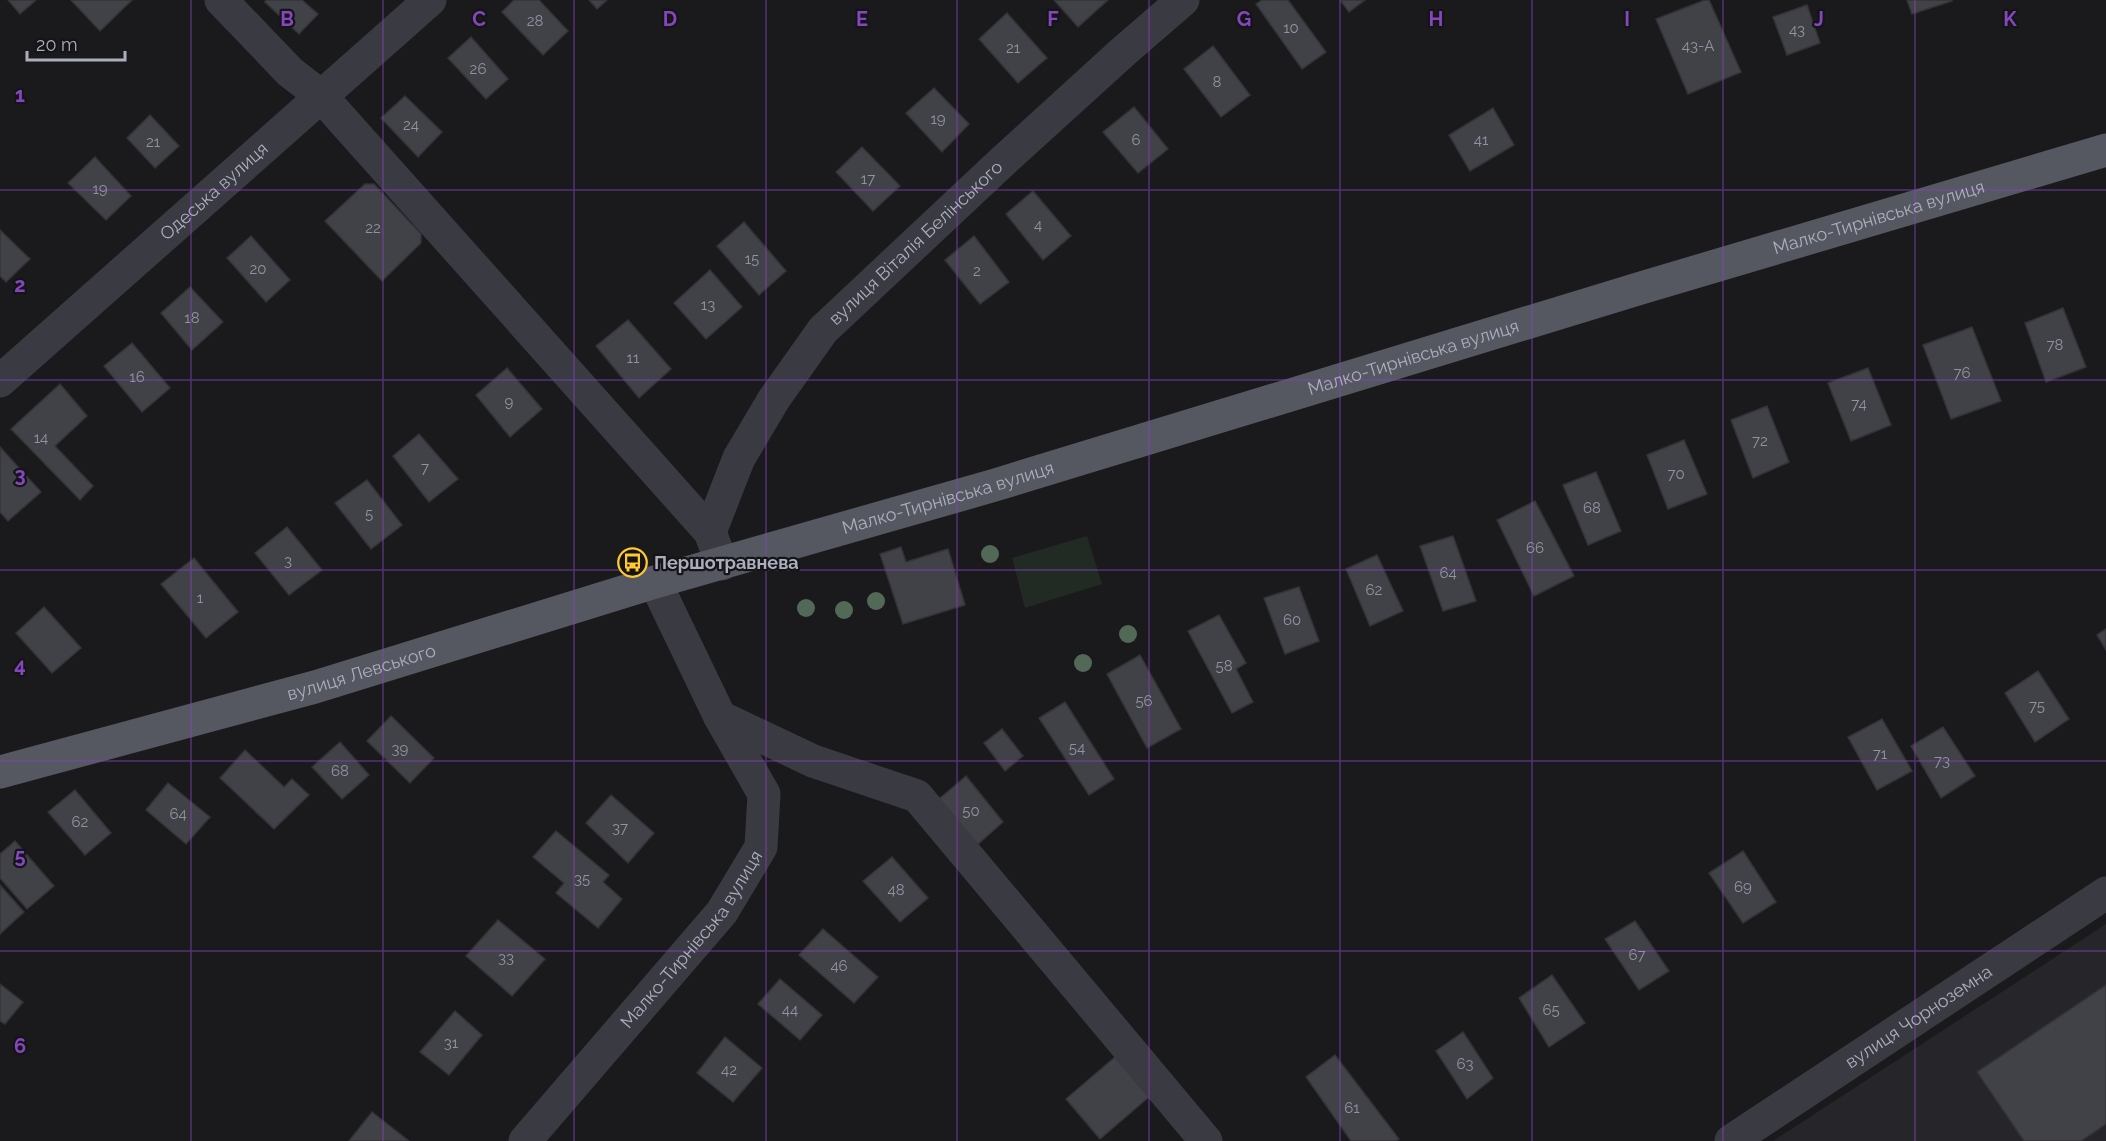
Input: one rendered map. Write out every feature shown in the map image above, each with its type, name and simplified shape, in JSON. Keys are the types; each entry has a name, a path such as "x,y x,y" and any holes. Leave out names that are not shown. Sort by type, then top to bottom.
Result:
{"main road":[{"name":"Малко-Тирнівська вулиця","path":"722,564 995,485 1652,285 2106,150"},
{"name":"вулиця Левського","path":"0,772 315,687 655,582 722,564"}],"street":[{"path":"220,0 290,72 321,96 710,532 722,564"},
{"name":"Одеська вулиця","path":"0,381 430,0"},
{"name":"вулиця Віталія Белінського","path":"710,532 739,458 774,399 823,330 1002,162 1184,0"},
{"name":"Малко-Тирнівська вулиця","path":"525,1141 722,912 761,847 764,794 720,717 655,582"},
{"path":"720,717 813,761 917,796 1206,1141"},
{"name":"вулиця Чорноземна","path":"1731,1141 2106,893"}],"shaded area":[{"path":"1087,536 1102,584 1025,608 1012,558"},
{"path":"2106,924 2106,1141 1773,1141"}],"building":[{"path":"8,0 36,0 20,14"},
{"path":"71,0 132,0 100,31"},
{"path":"266,0 302,0 318,14 299,34 265,2"},
{"path":"514,0 539,0 568,31 543,55 502,12"},
{"path":"589,0 607,0 597,9"},
{"path":"1054,0 1108,0 1078,27"},
{"path":"1262,0 1288,0 1326,52 1302,69 1256,4"},
{"path":"1340,0 1365,0 1349,12"},
{"path":"1709,0 1741,72 1688,94 1656,19"},
{"path":"1907,0 1951,0 1952,1 1912,14"},
{"path":"1807,5 1820,43 1787,55 1773,17"},
{"path":"1007,13 1047,58 1018,83 979,39"},
{"path":"471,37 508,79 486,99 448,58"},
{"path":"1213,46 1250,95 1221,117 1184,69"},
{"path":"934,88 969,124 942,152 906,113"},
{"path":"405,96 442,132 418,157 381,118"},
{"path":"1134,107 1168,149 1138,173 1103,132"},
{"path":"1493,108 1514,145 1470,171 1449,135"},
{"path":"150,115 179,146 155,168 127,138"},
{"path":"862,147 900,186 873,211 836,172"},
{"path":"95,157 131,196 106,220 68,183"},
{"path":"365,184 374,184 421,234 421,243 382,281 325,221"},
{"path":"1033,191 1071,236 1043,260 1006,214"},
{"path":"744,222 786,271 759,295 717,246"},
{"path":"0,230 30,259 6,282 0,276"},
{"path":"251,236 290,280 266,302 227,258"},
{"path":"974,236 1009,282 980,304 945,260"},
{"path":"710,270 742,307 706,339 674,303"},
{"path":"190,287 223,322 192,350 161,313"},
{"path":"2063,308 2086,367 2046,382 2025,323"},
{"path":"628,320 671,369 639,398 596,346"},
{"path":"1972,327 2001,401 1951,419 1923,345"},
{"path":"132,343 170,388 142,412 104,366"},
{"path":"507,368 542,409 510,437 476,395"},
{"path":"1868,368 1891,425 1851,441 1828,383"},
{"path":"60,384 87,416 55,446 93,486 80,500 11,429"},
{"path":"1767,406 1789,462 1753,478 1731,420"},
{"path":"419,434 458,479 429,502 393,456"},
{"path":"1684,440 1707,494 1668,509 1647,455"},
{"path":"0,447 41,492 8,521 0,512"},
{"path":"1596,472 1621,531 1588,545 1563,485"},
{"path":"367,480 402,525 371,549 335,503"},
{"path":"1535,501 1574,576 1534,596 1497,520"},
{"path":"287,527 322,570 289,595 255,553"},
{"path":"1453,536 1476,601 1443,611 1420,546"},
{"path":"901,547 906,562 948,549 965,605 903,624 880,554"},
{"path":"1377,555 1403,611 1370,626 1346,569"},
{"path":"194,558 238,612 206,638 161,584"},
{"path":"1299,587 1319,641 1285,654 1264,598"},
{"path":"44,607 81,648 52,673 16,633"},
{"path":"1219,615 1246,663 1236,669 1253,702 1232,713 1188,631"},
{"path":"2106,629 2106,650 2097,635"},
{"path":"1140,655 1181,729 1147,748 1107,674"},
{"path":"2038,671 2069,719 2035,742 2005,693"},
{"path":"1065,702 1114,779 1089,795 1039,718"},
{"path":"391,716 434,758 410,783 367,741"},
{"path":"1882,719 1912,771 1877,790 1848,737"},
{"path":"1943,727 1975,776 1941,798 1911,746"},
{"path":"1002,729 1023,756 1005,771 984,743"},
{"path":"340,742 369,775 342,799 312,767"},
{"path":"245,750 284,787 292,779 309,795 274,829 220,778"},
{"path":"966,776 1003,822 977,845 939,799"},
{"path":"168,783 210,817 186,844 146,810"},
{"path":"75,790 111,833 85,855 48,812"},
{"path":"611,795 654,833 628,863 586,823"},
{"path":"556,831 609,875 603,882 622,899 598,928 556,893 564,883 533,857"},
{"path":"15,841 54,886 27,909 0,878 0,854"},
{"path":"1743,851 1776,902 1743,923 1709,873"},
{"path":"892,857 928,898 900,922 863,881"},
{"path":"0,885 24,912 0,934"},
{"path":"498,920 545,959 512,996 466,956"},
{"path":"1635,921 1669,971 1639,990 1605,939"},
{"path":"823,929 878,977 854,1003 799,955"},
{"path":"1552,975 1585,1023 1549,1047 1519,998"},
{"path":"780,979 822,1015 800,1040 758,1004"},
{"path":"0,984 23,1002 5,1024 0,1021"},
{"path":"2106,985 2106,1124 2081,1141 2024,1141 1977,1072"},
{"path":"455,1011 482,1035 449,1075 420,1052"},
{"path":"1463,1032 1493,1078 1467,1099 1436,1051"},
{"path":"725,1037 762,1068 733,1102 697,1073"},
{"path":"1335,1055 1399,1139 1396,1141 1351,1141 1306,1077"},
{"path":"1115,1057 1149,1097 1100,1139 1066,1099"},
{"path":"372,1112 409,1141 349,1141"}],"place":[{"name":"Першотравнева","path":"633,563"}]}
